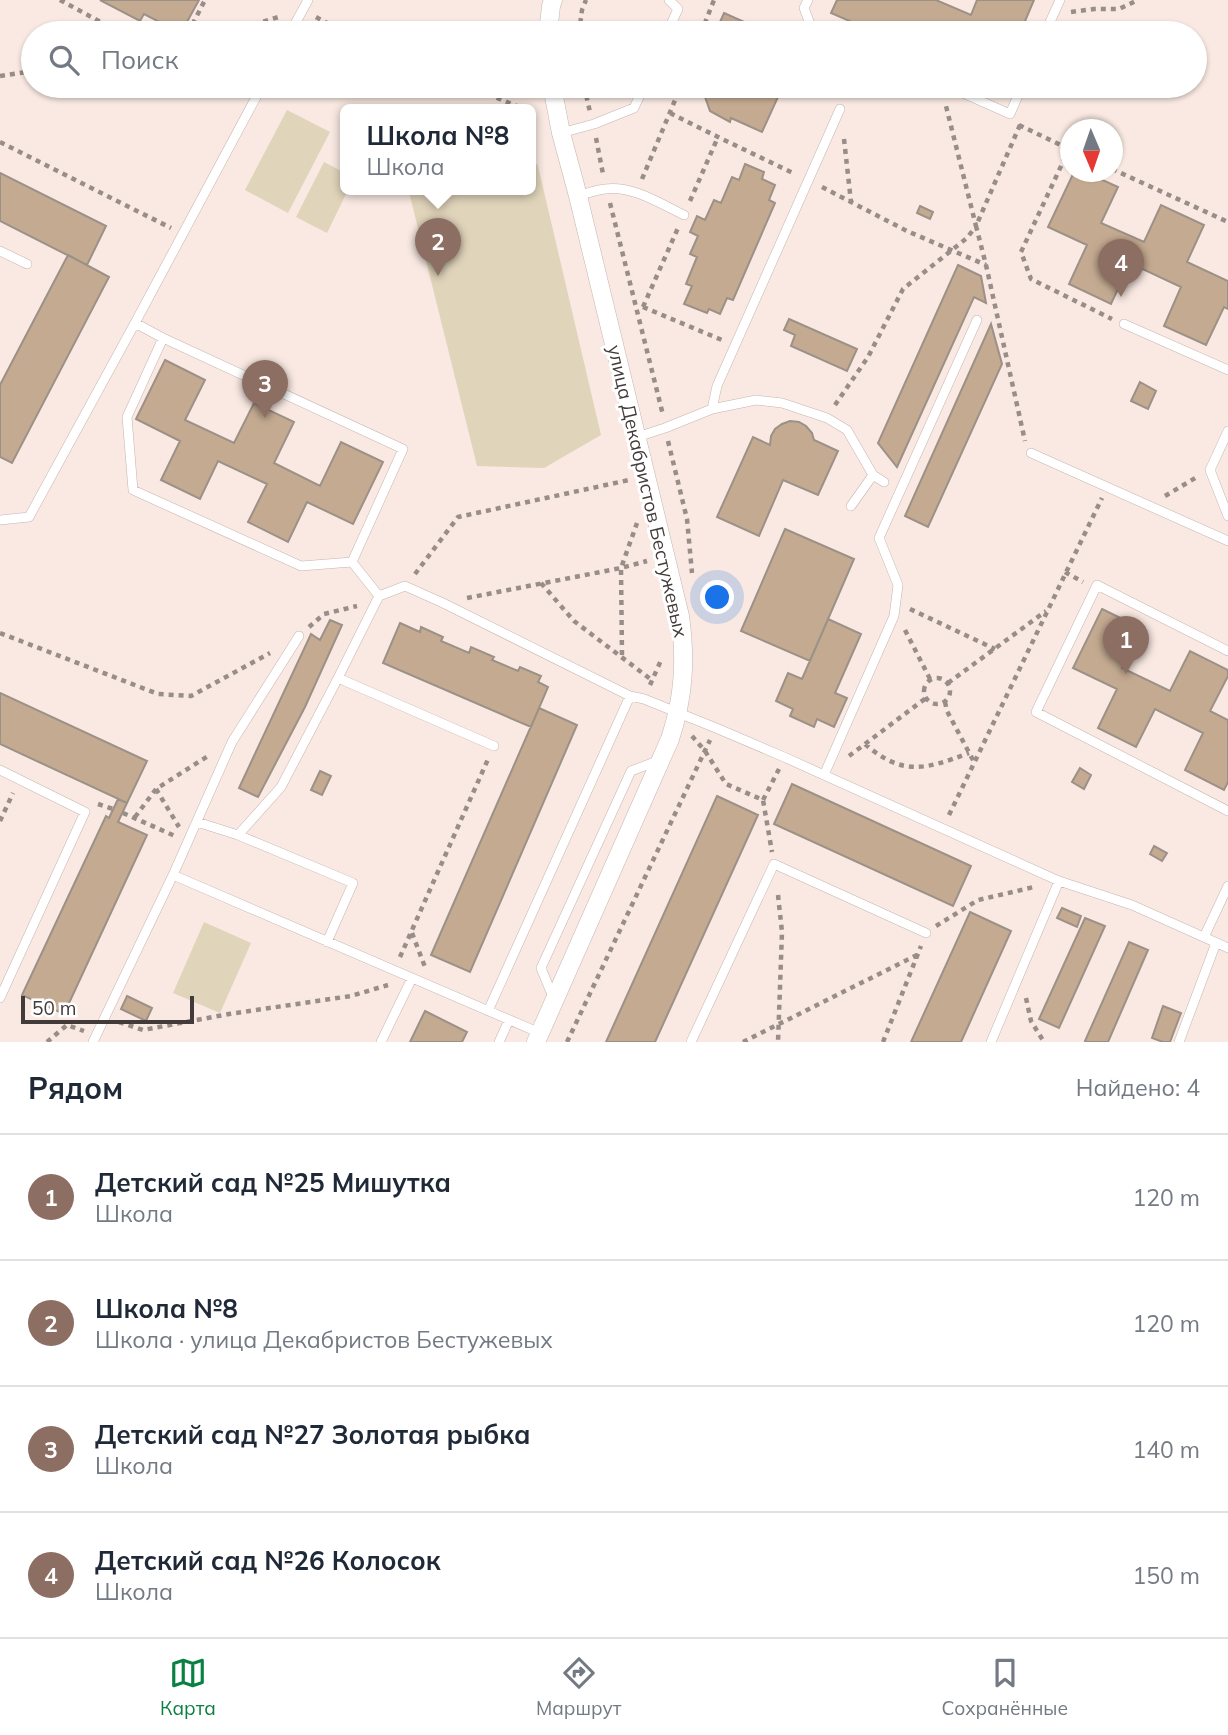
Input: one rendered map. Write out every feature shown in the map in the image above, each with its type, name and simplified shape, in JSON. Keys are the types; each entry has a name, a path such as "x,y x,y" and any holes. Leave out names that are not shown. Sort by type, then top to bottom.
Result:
{"street":[{"path":"549,21 553,0"},
{"name":"улица Декабристов Бестужевых","path":"538,1037 662,759 679,714 684,674 684,643 680,616 554,98"}],"lane":[{"path":"669,0 678,9 672,21"},
{"path":"808,0 804,8 809,21"},
{"path":"1050,21 1060,0"},
{"path":"297,21 306,5"},
{"path":"0,520 29,517 256,98"},
{"path":"561,132 594,124 634,108 639,98"},
{"path":"974,98 1010,114 1017,98"},
{"path":"712,409 717,386 840,108"},
{"path":"579,196 606,188 620,189 636,193 684,215"},
{"path":"0,251 27,264"},
{"path":"824,775 894,616 898,585 879,538 977,320"},
{"path":"135,323 403,449 352,562"},
{"path":"1124,324 1228,370"},
{"path":"163,338 127,417 133,490 301,566 352,562"},
{"path":"637,437 712,409 755,400 782,402 827,418 847,430 873,474 884,482"},
{"path":"1228,431 1210,470 1228,516"},
{"path":"1031,453 1228,541"},
{"path":"851,506 873,474"},
{"path":"352,562 377,599"},
{"path":"1228,651 1097,585 1036,712 1228,811"},
{"path":"238,835 281,787 377,599 405,586 630,696 716,728 1059,881 1132,905 1228,948"},
{"path":"95,1039 198,822 232,741 299,636"},
{"path":"338,678 494,746"},
{"path":"488,1011 630,696"},
{"path":"555,1000 541,968 631,771 662,759"},
{"path":"0,770 85,812 0,998"},
{"path":"1216,805 1228,803"},
{"path":"198,822 238,835 353,883 327,942"},
{"path":"691,1042 774,864 926,933"},
{"path":"173,875 509,1020 538,1037"},
{"path":"991,1042 1059,881"},
{"path":"1204,937 1228,886"},
{"path":"1179,1042 1216,943"},
{"path":"381,1042 412,978"},
{"path":"499,1042 509,1020"}],"path":[{"path":"60,0 99,21"},
{"path":"194,21 205,0"},
{"path":"581,21 586,0"},
{"path":"706,21 714,0"},
{"path":"1070,12 1119,9 1138,0"},
{"path":"260,21 306,5 328,21"},
{"path":"0,76 21,73"},
{"path":"587,98 606,188 687,519 693,584"},
{"path":"636,193 676,98"},
{"path":"944,99 986,265 1024,438 1031,453"},
{"path":"670,113 907,231 986,265"},
{"path":"1010,114 1020,126 1060,145"},
{"path":"827,418 868,357 903,289 967,238 976,226 1024,116"},
{"path":"0,142 183,234"},
{"path":"1060,171 1021,252 1031,279 1124,324"},
{"path":"1123,174 1228,222"},
{"path":"636,304 735,346"},
{"path":"1150,506 1210,470"},
{"path":"405,586 458,517 633,479"},
{"path":"943,828 1107,488"},
{"path":"622,656 621,568 639,516"},
{"path":"443,603 621,568 651,559"},
{"path":"541,583 574,621 652,679"},
{"path":"0,633 158,694 191,696 299,636 324,614 377,599"},
{"path":"896,602 995,649"},
{"path":"948,683 1048,610"},
{"path":"894,616 904,629 930,679"},
{"path":"930,679 940,678 948,683 950,693 945,702 947,711 974,762"},
{"path":"930,679 924,688 926,698 935,704 945,702"},
{"path":"833,757 850,756 926,698"},
{"path":"567,1042 716,728"},
{"path":"695,740 726,784 763,800 782,932 778,1042"},
{"path":"135,817 156,789 232,741"},
{"path":"865,744 888,761 914,768 943,763 969,753"},
{"path":"394,971 494,746"},
{"path":"0,821 19,779"},
{"path":"156,789 188,842"},
{"path":"123,813 188,842"},
{"path":"883,1042 926,933 978,901 1059,881"},
{"path":"411,932 433,987"},
{"path":"743,1042 918,954"},
{"path":"1020,975 1031,1021 1044,1042"},
{"path":"105,1017 143,1030 351,996 412,978"},
{"path":"47,1042 67,1025 95,1039"}],"shaded area":[{"path":"287,110 330,132 288,213 245,190"},
{"path":"324,162 340,170 340,195 346,195 327,233 296,217"},
{"path":"536,163 601,435 544,468 477,466 410,196 536,195"},
{"path":"204,922 251,943 220,1013 173,993"}],"building":[{"path":"100,0 199,0 188,21 158,21 144,14 140,21"},
{"path":"837,0 936,0 971,15 977,0 1034,0 1025,21 849,21 831,13"},
{"path":"724,13 742,21 720,21"},
{"path":"705,98 778,98 762,132 731,118 730,122 710,111"},
{"path":"745,164 764,172 762,179 775,185 769,200 775,203 733,300 727,298 720,314 709,309 707,313 684,304 692,286 686,284 697,257 690,254 698,236 690,232 697,216 705,220 714,200 721,203 732,177 739,180"},
{"path":"0,173 106,226 87,265 0,221"},
{"path":"1069,182 1107,182 1118,187 1101,223 1144,242 1161,205 1204,225 1187,262 1228,281 1228,309 1224,307 1206,345 1164,326 1181,287 1130,263 1111,304 1069,284 1087,245 1048,227"},
{"path":"920,206 933,212 930,219 917,213"},
{"path":"68,255 109,277 12,463 0,457 0,385"},
{"path":"958,265 981,276 986,303 974,297 897,467 878,443"},
{"path":"789,319 857,349 847,371 791,346 795,335 784,330"},
{"path":"991,324 1002,364 928,527 905,516"},
{"path":"165,360 205,380 185,420 234,443 254,403 294,422 274,463 320,486 341,442 383,462 353,524 307,502 288,542 248,522 267,484 218,461 200,499 161,480 180,441 136,419"},
{"path":"1140,382 1156,391 1148,409 1131,401"},
{"path":"790,421 806,426 814,440 838,451 818,495 783,480 759,536 717,517 753,437 770,445 775,429"},
{"path":"785,529 854,559 810,661 741,631"},
{"path":"1102,609 1141,628 1122,668 1170,691 1190,651 1228,670 1228,676 1210,711 1228,720 1228,782 1224,790 1185,770 1203,733 1155,709 1136,747 1098,728 1117,689 1073,668"},
{"path":"828,619 861,634 835,693 847,698 834,727 817,719 814,727 790,716 793,709 776,701 788,673 802,679"},
{"path":"330,620 342,625 305,707 258,797 239,788 311,634 320,640"},
{"path":"400,623 420,632 421,627 443,637 441,641 469,653 471,647 518,671 520,667 541,676 538,682 548,687 531,727 383,663"},
{"path":"0,693 147,761 127,803 0,744"},
{"path":"539,708 577,725 470,972 431,955"},
{"path":"1080,768 1091,775 1084,789 1072,782"},
{"path":"320,771 331,776 322,795 311,790"},
{"path":"792,784 971,866 953,906 774,824"},
{"path":"717,796 758,815 655,1042 606,1042"},
{"path":"118,799 127,803 118,822 147,835 64,1014 22,995 106,816 109,818"},
{"path":"1154,846 1167,853 1162,861 1150,854"},
{"path":"1062,908 1081,916 1077,927 1057,918"},
{"path":"970,912 1011,931 961,1042 911,1042"},
{"path":"1085,918 1105,926 1059,1028 1039,1019"},
{"path":"1129,942 1148,950 1108,1042 1087,1042 1085,1041"},
{"path":"127,996 152,1008 146,1021 121,1009"},
{"path":"1163,1006 1181,1013 1170,1042 1152,1038"},
{"path":"425,1011 467,1032 462,1042 410,1042"}],"place":[{"name":"Школа №8","path":"438,276"},
{"name":"Детский сад №26 Колосок","path":"1121,297"},
{"name":"Детский сад №27 Золотая рыбка","path":"265,418"},
{"name":"Детский сад №25 Мишутка","path":"1126,674"}]}
